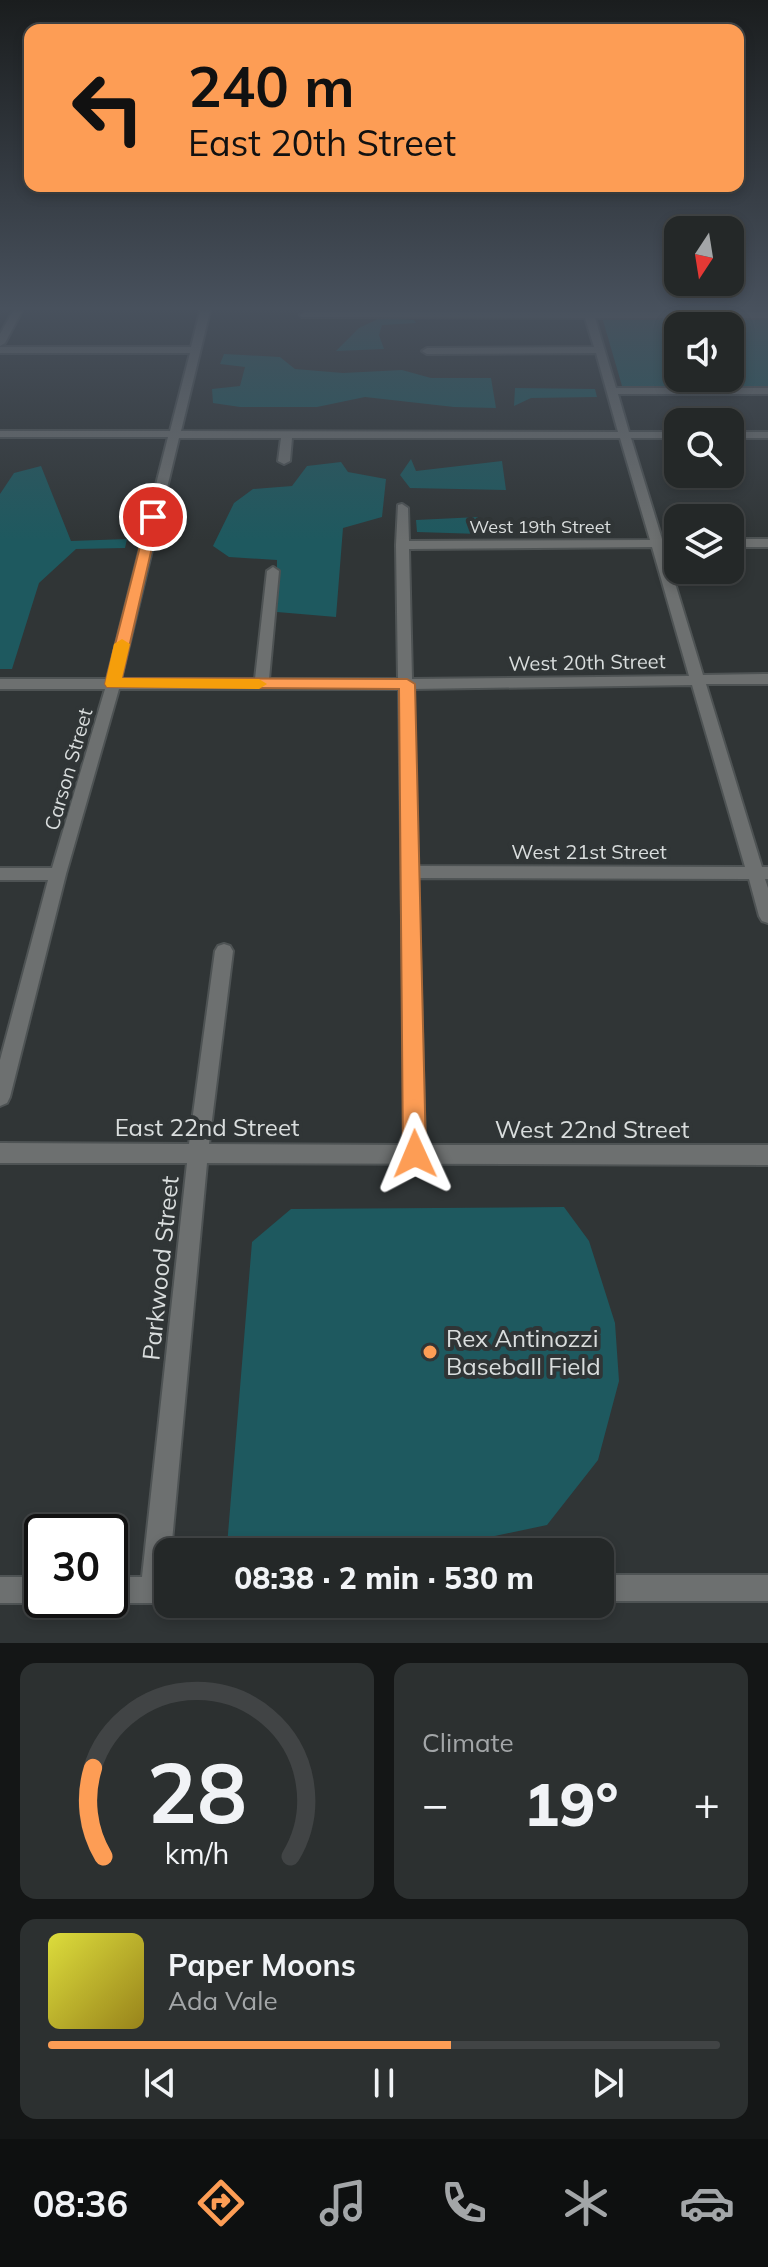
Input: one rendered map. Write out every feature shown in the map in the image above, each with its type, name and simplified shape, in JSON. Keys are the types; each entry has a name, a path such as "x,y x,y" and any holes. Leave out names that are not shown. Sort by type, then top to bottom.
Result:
{"street":[{"name":"Carson Street","path":"0,1097 58,874 113,684 185,388"},
{"path":"611,388 698,679 762,873 768,916"},
{"path":"612,391 768,391"},
{"path":"0,434 664,435"},
{"path":"284,461 287,434"},
{"path":"744,435 768,435"},
{"path":"402,508 415,1154"},
{"name":"West 19th Street","path":"402,545 664,543"},
{"path":"744,543 768,543"},
{"path":"262,684 273,571"},
{"name":"West 20th Street","path":"0,684 407,684 768,679"},
{"name":"West 21st Street","path":"409,872 762,873"},
{"path":"0,874 58,874"},
{"name":"Parkwood Street","path":"165,1538 198,1153 224,951"},
{"name":"East 22nd Street","path":"0,1153 415,1154"},
{"name":"West 22nd Street","path":"415,1154 768,1155"},
{"path":"614,1588 768,1588"},
{"path":"0,1590 24,1590"},
{"path":"128,1590 154,1590"}],"shaded area":[{"path":"493,388 496,408 454,407 365,397 317,407 240,407 213,403 212,389"},
{"path":"515,388 595,389 597,397 531,398 514,406"},
{"path":"411,459 416,471 502,461 506,490 410,488 400,475"},
{"path":"341,462 348,472 386,479 382,517 343,528 336,617 277,612 277,560 229,557 213,546 234,503 253,489 292,486 307,466"},
{"path":"41,466 71,541 127,539 125,548 76,549 39,583 12,669 0,669 0,494 14,473"},
{"path":"478,517 480,534 417,532 416,520"},
{"name":"Rex Antinozzi Baseball Field","path":"564,1207 589,1241 615,1323 619,1381 598,1460 547,1525 490,1537 228,1538 252,1242 291,1209"}],"slow traffic":[{"path":"122,644 113,684 259,684"}],"place":[{"name":"Rex Antinozzi Baseball Field","path":"430,1352"}],"route":[{"path":"153,517 113,684 407,684 415,1154"}]}
